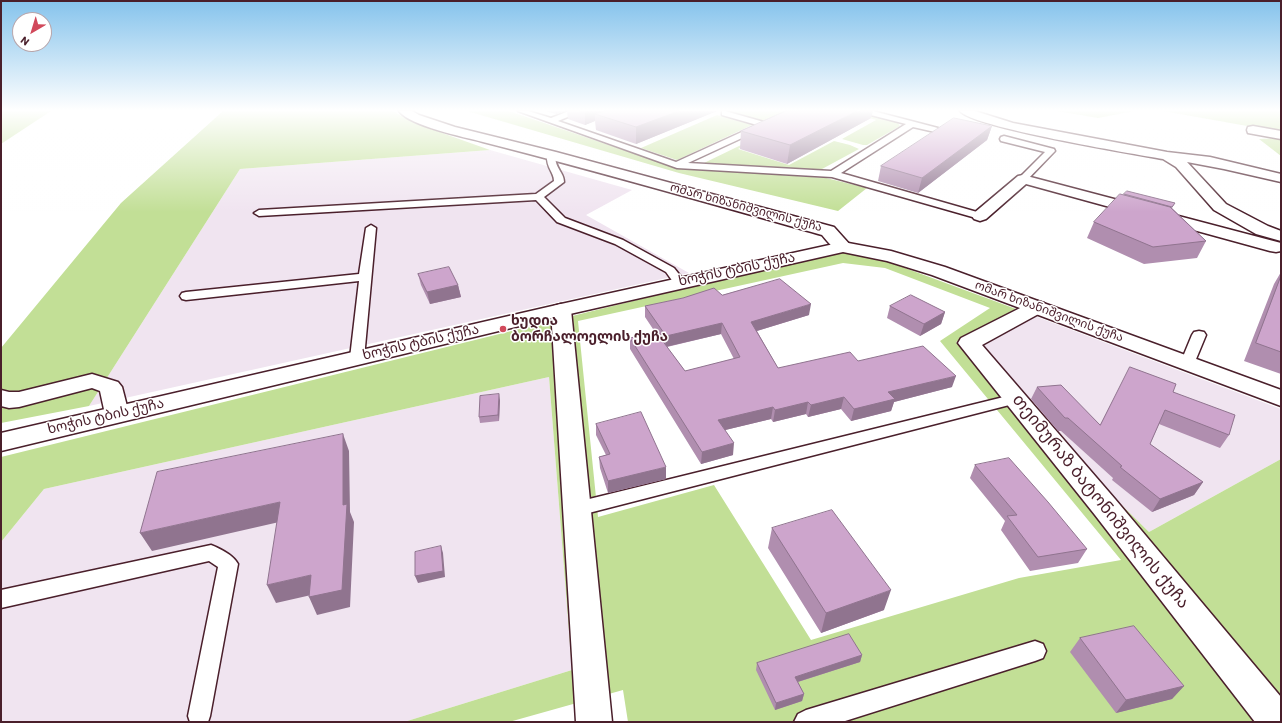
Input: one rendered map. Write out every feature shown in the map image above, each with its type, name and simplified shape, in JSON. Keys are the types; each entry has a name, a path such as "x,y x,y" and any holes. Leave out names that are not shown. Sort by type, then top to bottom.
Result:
{"street":[{"name":"ომარ ხიზანიშვილის ქუჩა","path":"510,145 828,231 843,247 866,250 897,257 1281,398"},
{"path":"1108,145 1167,156 1201,159 1281,178"},
{"path":"1167,156 1181,164 1220,208 1262,230 1281,236"},
{"path":"980,216 1023,179 1281,248"},
{"name":"ხოჭის ტბის ქუჩა","path":"1,442 560,310 843,247"},
{"name":"თეიმურაზ ბატონიშვილის ქუჩა","path":"1037,308 969,342 1278,722"},
{"path":"560,310 594,722"},
{"path":"1,398 5,401 34,397 83,382 94,381 110,387 117,414"}],"lane":[{"path":"619,145 677,165 833,174 980,216"},
{"path":"677,165 720,145"},
{"path":"833,174 879,145"},
{"path":"1023,179 1051,151 1026,145"},
{"path":"259,213 538,197 559,182 559,177 550,164 551,155"},
{"path":"538,197 561,220 619,242 670,270 680,283"},
{"path":"357,358 370,228"},
{"path":"186,296 365,278"},
{"path":"1187,364 1199,335"},
{"path":"577,509 1016,399"},
{"path":"1,599 211,553 228,564 199,716"},
{"path":"806,722 1035,651"}],"shaded area":[{"path":"490,150 632,190 586,215 689,273 89,406 240,169"},
{"path":"1016,309 1281,409 1281,459 1149,532 955,342"},
{"path":"549,377 572,670 404,722 1,722 1,542 44,489"}],"green space":[{"path":"186,145 475,145 490,150 240,169 89,406 1,423 1,348 121,203"},
{"path":"582,145 608,145 676,168 826,178 867,188 838,211 679,173"},
{"path":"649,145 710,145 677,160 641,148"},
{"path":"742,145 747,145 738,149 789,165 827,145 849,145 859,149 822,169 809,170 709,166 704,163"},
{"path":"1266,145 1281,145 1281,156"},
{"path":"845,252 878,258 1016,309 956,342 1149,532 1281,459 1281,722 628,722 623,690 509,722 404,722 572,670 549,377 44,489 1,542 1,457 710,282","holes":["843,263 885,268 990,308 940,341 1121,560 1019,578 811,640 714,485 598,517 578,321"]}],"building":[{"path":"913,145 967,145 922,178 881,166"},
{"path":"1127,191 1175,203 1172,207 1124,194"},
{"path":"1120,194 1170,207 1206,241 1153,247 1094,222"},
{"path":"449,267 458,285 427,292 418,274"},
{"path":"1281,276 1281,352 1256,343"},
{"path":"780,279 811,304 751,322 778,368 850,352 858,361 923,346 956,376 888,392 895,399 854,409 844,397 811,405 808,402 775,410 773,407 718,420 734,443 702,452 630,338 656,332 685,371 740,357 722,323 666,336 645,306 683,298 714,288 722,295"},
{"path":"911,295 945,312 924,324 890,306"},
{"path":"1130,367 1176,384 1173,392 1235,415 1229,435 1165,410 1150,444 1203,482 1160,499 1120,467 1122,466 1068,418 1065,418 1037,387 1061,385 1100,425"},
{"path":"499,394 498,415 479,417 480,396"},
{"path":"641,412 666,467 608,481 599,457 610,454 596,424"},
{"path":"343,434 343,505 347,504 342,590 309,597 311,575 267,585 280,502 140,533 157,472"},
{"path":"1009,458 1087,549 1038,557 1007,516 1017,515 975,465"},
{"path":"832,510 891,590 826,613 772,528"},
{"path":"441,546 443,571 415,576 415,552"},
{"path":"1134,626 1184,686 1126,700 1080,638"},
{"path":"849,634 862,655 795,677 804,694 776,703 757,663"}],"place":[{"name":"ხუდია ბორჩალოელის ქუჩა","path":"503,329"}]}
